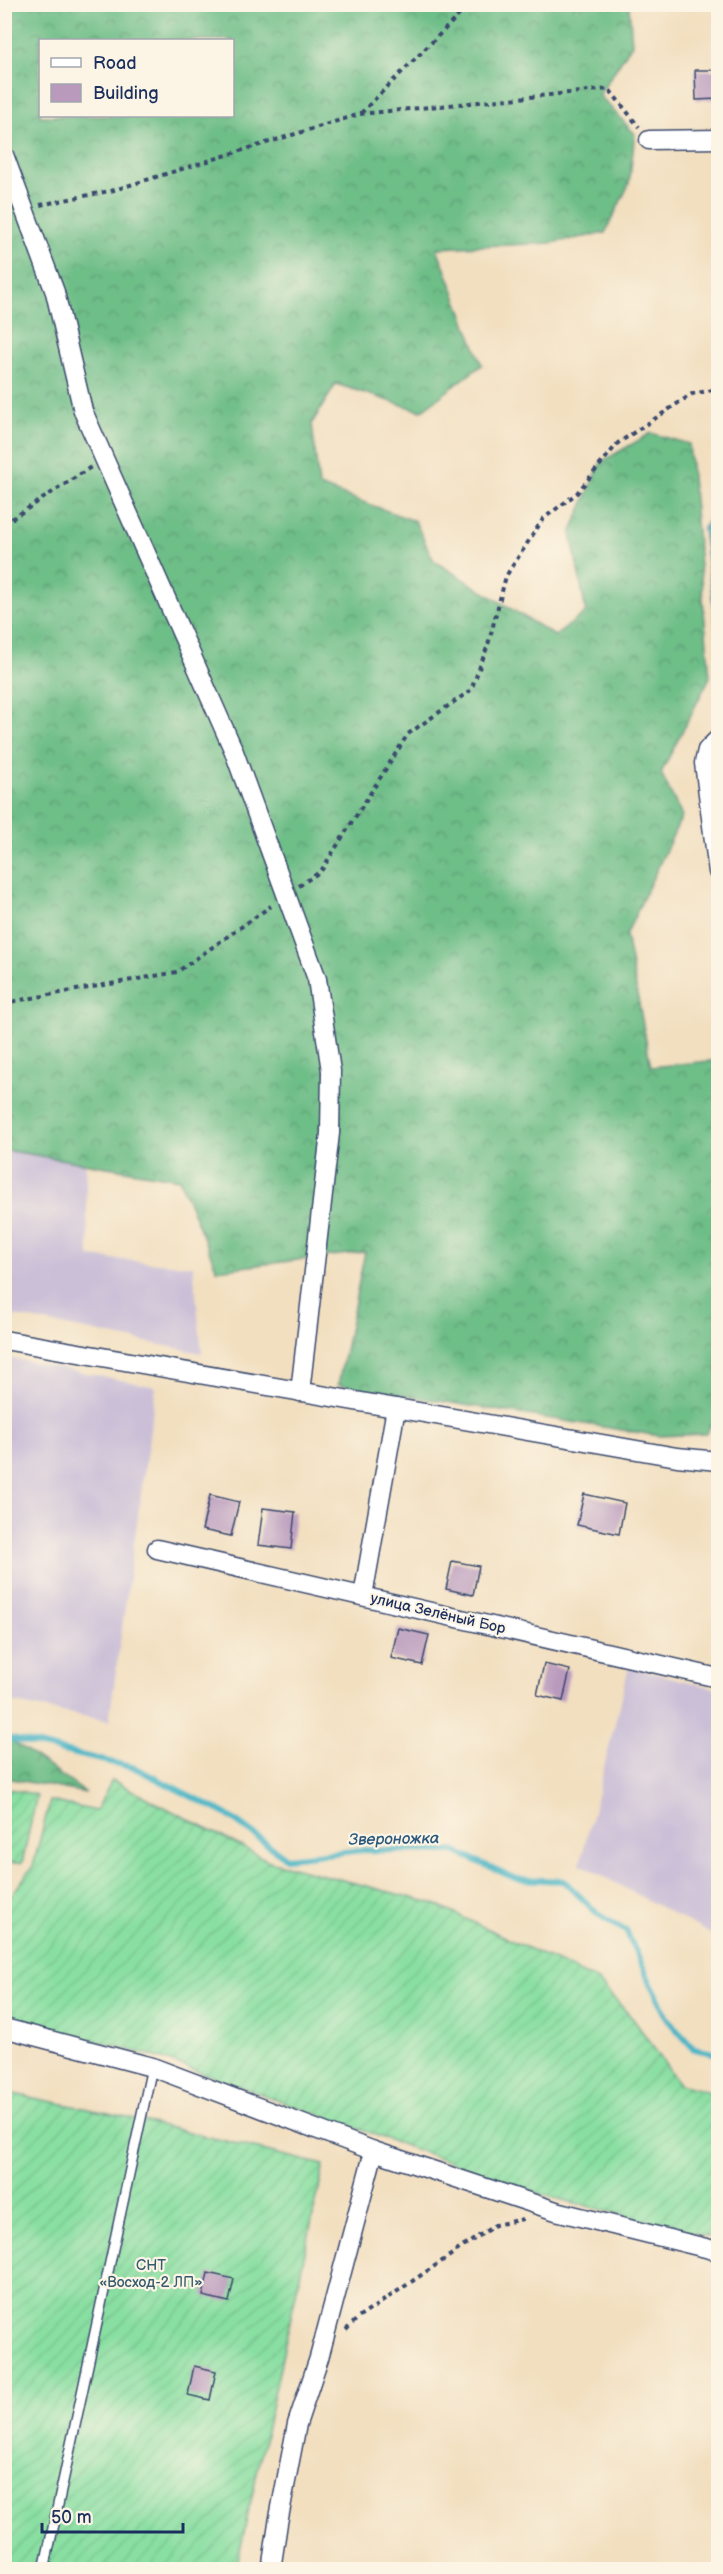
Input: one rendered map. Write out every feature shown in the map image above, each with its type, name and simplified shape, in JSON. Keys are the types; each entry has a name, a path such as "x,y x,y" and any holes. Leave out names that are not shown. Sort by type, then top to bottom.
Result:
{"street":[{"path":"649,140 718,139"},
{"path":"4,155 56,292 83,411 233,748 317,979 331,1071 330,1133 300,1392"},
{"path":"713,744 704,763 718,872"},
{"path":"4,1340 677,1457 718,1461"},
{"path":"363,1596 396,1408"},
{"name":"улица Зелёный Бор","path":"157,1549 718,1678"},
{"path":"4,2028 152,2067 374,2151 556,2211 718,2251"},
{"path":"271,2570 297,2424 319,2358 374,2151"}],"lane":[{"path":"44,2570 152,2067"}],"path":[{"path":"360,114 470,4"},
{"path":"24,209 114,190 360,114 609,89 649,140"},
{"path":"4,1003 177,972 321,871 408,734 471,690 489,645 506,576 543,519 577,493 618,443 692,394 718,389"},
{"path":"4,524 104,459"},
{"path":"342,2334 357,2318 495,2225 525,2218"}],"shaded area":[{"path":"4,1150 85,1163 89,1257 193,1266 202,1353 5,1314"},
{"path":"5,1357 156,1387 109,1721 5,1701"},
{"path":"629,1667 718,1689 718,1938 580,1864"}],"green space":[{"path":"4,5 629,5 632,44 599,95 635,134 629,184 605,233 551,243 437,248 482,365 421,411 336,384 312,423 319,486 415,521 434,561 555,636 586,612 571,533 601,462 651,433 689,444 710,677 661,773 682,816 626,935 651,1067 718,1060 718,1413 706,1434 660,1436 338,1385 365,1252 217,1270 179,1179 5,1150"},
{"path":"5,1736 86,1793 5,1778"},
{"path":"112,1780 269,1861 432,1903 598,1981 634,2020 679,2084 718,2094 718,2239 543,2195 160,2058 5,2017 5,1904 33,1866 50,1801 96,1811"},
{"path":"5,1788 37,1795 22,1863 5,1863"},
{"name":"СНТ «Восход-2 ЛП»","path":"4,2092 118,2115 324,2165 236,2569 5,2569"}],"water":[{"path":"718,507 718,631 703,528"}],"building":[{"path":"695,70 718,70 718,99 696,100"},
{"path":"584,1494 625,1503 619,1534 577,1525"},
{"path":"210,1495 239,1502 231,1536 202,1530"},
{"path":"263,1508 295,1512 291,1549 258,1545"},
{"path":"452,1561 479,1566 473,1595 446,1589"},
{"path":"398,1628 429,1635 422,1665 391,1658"},
{"path":"544,1664 570,1670 563,1701 537,1695"},
{"path":"208,2273 234,2279 229,2302 203,2296"},
{"path":"194,2366 216,2371 210,2400 188,2395"}],"waterway":[{"name":"Звероножка","path":"4,1737 135,1768 226,1814 286,1858 364,1850 454,1851 517,1879 564,1881 599,1915 626,1931 668,2020 694,2049 718,2054"}]}
